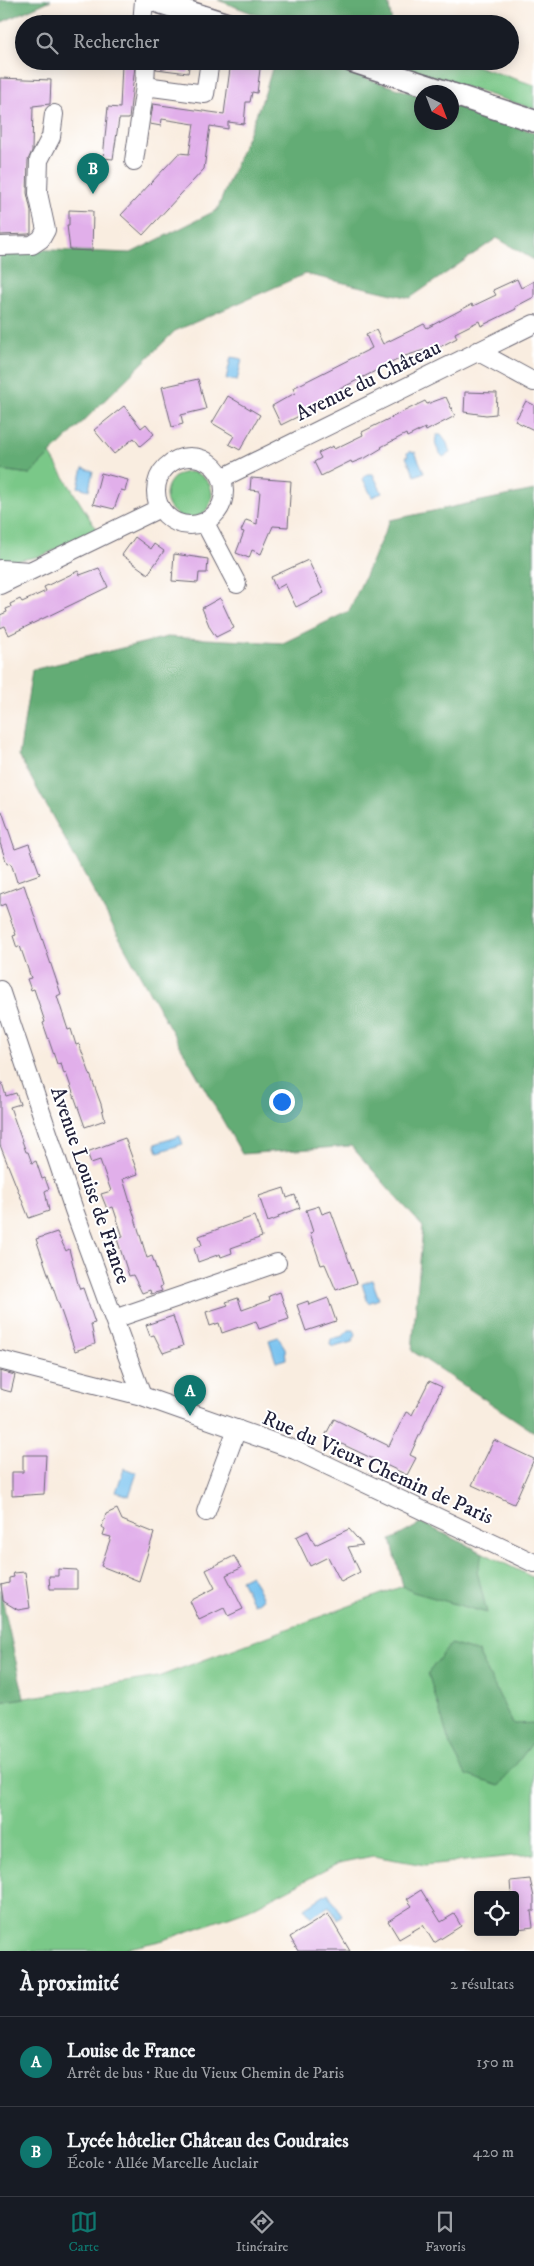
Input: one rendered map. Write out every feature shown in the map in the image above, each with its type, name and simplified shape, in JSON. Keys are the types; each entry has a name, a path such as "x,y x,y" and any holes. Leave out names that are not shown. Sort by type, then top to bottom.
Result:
{"main road":[{"path":"152,0 199,15"},
{"path":"379,70 425,85"},
{"path":"459,96 534,121"}],"street":[{"path":"143,15 144,0"},
{"path":"134,161 147,70"},
{"path":"146,86 205,94 209,70"},
{"path":"0,246 32,246 42,239 46,230 38,193 39,160 50,136 54,114"},
{"name":"Avenue du Château","path":"222,478 534,324"},
{"path":"477,351 534,382"},
{"path":"189,456 202,459 214,466 222,478 225,491 223,504 216,515 205,523 184,526 175,522 160,508 156,495 157,481 164,469 175,460 189,456"},
{"path":"0,585 160,508"},
{"path":"205,523 237,584"},
{"path":"0,569 30,571"},
{"name":"Avenue Louise de France","path":"0,990 74,1210 142,1396"},
{"path":"114,1319 277,1263"},
{"name":"Rue du Vieux Chemin de Paris","path":"0,1360 142,1396 295,1450 534,1563"},
{"path":"206,1512 237,1429"}],"green space":[{"path":"0,0 51,0 15,15 0,23"},
{"path":"218,0 388,0 390,15 257,15"},
{"path":"271,70 340,70 414,94 414,130 459,130 459,107 534,132 534,260 497,238 410,298 305,274 175,331 30,474 0,470 0,248 131,253 217,210 265,93"},
{"path":"411,70 488,70 534,85 534,109"},
{"path":"50,454 98,532 41,556 0,564 0,470 30,474"},
{"path":"189,472 202,476 208,482 212,495 208,508 202,514 189,518 176,514 170,508 166,495 170,482 176,476"},
{"path":"534,490 534,1432 412,1351 423,1227 351,1146 242,1154 150,993 19,756 32,670 167,637 283,643 349,611 390,520"},
{"path":"422,1523 483,1553 477,1571 487,1613 413,1592 403,1586 391,1540"},
{"path":"443,1533 534,1578 534,1854 425,1865 373,1856 339,1863 248,1910 164,1940 116,1951 0,1951 0,1702 158,1677 403,1586"},
{"path":"0,1589 24,1698 0,1702"},
{"path":"451,1644 478,1652 513,1724 534,1723 534,1741 499,1786 466,1775 450,1745 428,1673"}],"water":[{"path":"231,357 242,359 237,381 226,379"},
{"path":"437,435 441,435 447,443 450,453 443,457 436,446"},
{"path":"415,452 424,472 415,476 406,457 408,456 407,453"},
{"path":"83,468 93,471 89,490 78,487"},
{"path":"367,474 373,474 382,493 372,497 363,479"},
{"path":"180,1136 183,1144 158,1152 155,1144"},
{"path":"372,1280 379,1299 368,1303 362,1284"},
{"path":"349,1330 354,1330 356,1334 352,1342 334,1347 330,1345 331,1339 343,1336"},
{"path":"278,1337 285,1348 286,1359 276,1362 269,1340"},
{"path":"124,1468 137,1473 129,1496 116,1492"},
{"path":"251,1575 263,1599 253,1604 241,1580"},
{"path":"328,1893 342,1915 337,1919 329,1906 311,1917 305,1908"}],"building":[{"path":"122,70 135,70 129,119 119,119 113,159 103,158 108,107 120,108"},
{"path":"164,70 188,70 188,73"},
{"path":"230,70 260,70 257,93 252,92 250,102 246,102 244,124 228,122 228,129 210,126 204,169 143,235 121,215 179,153 189,154 194,124 162,119 161,126 150,124 153,104 224,114"},
{"path":"0,78 51,80 50,104 33,106 32,151 28,160 27,193 31,211 31,233 29,234 0,235"},
{"path":"69,210 93,211 92,251 70,250 67,225 69,225"},
{"path":"517,279 521,288 534,281 534,297 515,307 516,309 481,326 479,321 455,333 457,338 426,354 424,350 405,356 330,394 333,399 281,425 272,406 295,393 293,388 372,348 366,335 376,330 383,344 424,324 427,328 472,304 473,306 496,295 493,290"},
{"path":"198,379 206,409 181,415 183,424 172,427 162,387"},
{"path":"465,392 497,393 496,414 486,415 464,412"},
{"path":"228,396 260,415 240,450 229,444 234,436 212,423"},
{"path":"446,397 455,416 426,431 425,428 407,437 406,434 381,447 367,457 352,463 351,461 321,476 314,462 321,458 318,453 333,446 334,449 363,435 362,432 425,401 427,404"},
{"path":"526,401 534,405 534,430 515,421"},
{"path":"124,406 141,428 146,424 154,434 140,446 134,438 114,454 94,430"},
{"path":"101,473 128,480 125,491 121,490 114,509 93,504"},
{"path":"251,478 291,481 288,527 273,526 261,554 252,550 249,558 236,553 244,532 241,531 246,520 257,524 260,491 250,490"},
{"path":"135,537 151,549 154,544 164,551 148,574 122,555"},
{"path":"174,554 208,559 207,573 199,573 198,583 172,581"},
{"path":"308,560 324,593 296,607 285,584 276,589 271,577"},
{"path":"99,568 108,587 9,635 5,626 0,628 0,615 7,612 6,609 11,607 10,604 20,599 22,602 46,591 44,587 78,571 80,575"},
{"path":"220,598 234,628 216,637 202,608"},
{"path":"0,811 2,811 15,849 29,844 40,874 17,882 11,863 7,864 0,843"},
{"path":"24,885 61,994 57,996 68,1030 71,1029 76,1045 79,1044 101,1104 105,1120 85,1127 66,1073 64,1074 61,1063 57,1064 34,989 31,990 27,979 31,978 20,946 17,948 13,936 16,935 5,904 0,906 0,894"},
{"path":"0,1083 2,1083 6,1096 16,1093 20,1104 10,1107 26,1152 28,1152 32,1163 36,1161 42,1179 45,1178 49,1189 45,1191 49,1211 29,1218 0,1145"},
{"path":"125,1138 138,1174 123,1179 147,1258 152,1256 162,1286 160,1287 162,1291 151,1294 150,1290 142,1293 133,1275 129,1276 117,1239 123,1237 113,1207 107,1209 101,1194 111,1191 100,1160 91,1163 87,1152"},
{"path":"284,1188 287,1198 295,1195 300,1208 268,1222 259,1196"},
{"path":"319,1206 322,1214 331,1211 357,1283 336,1290 325,1264 321,1265 310,1233 313,1232 306,1210"},
{"path":"254,1216 262,1237 231,1248 232,1253 221,1257 220,1254 198,1262 194,1248 202,1245 199,1236"},
{"path":"57,1232 66,1251 69,1249 78,1284 80,1289 83,1288 95,1323 91,1324 95,1344 75,1351 36,1239"},
{"path":"280,1292 289,1319 259,1329 256,1321 222,1333 219,1323 210,1326 206,1312 228,1305 226,1302 238,1298 242,1310 270,1300 269,1296"},
{"path":"328,1298 336,1321 306,1331 297,1305 308,1301 309,1305"},
{"path":"173,1316 183,1346 163,1353 154,1335 150,1336 146,1325"},
{"path":"0,1371 15,1375 11,1392 0,1389"},
{"path":"429,1381 442,1387 410,1455 416,1458 407,1475 325,1436 334,1419 389,1446 406,1412 412,1415"},
{"path":"494,1440 534,1459 514,1504 472,1485"},
{"path":"23,1455 46,1455 44,1494 12,1496 12,1472 23,1472"},
{"path":"117,1509 122,1520 154,1533 139,1581 101,1566 111,1537 103,1535 105,1529 102,1527 106,1514"},
{"path":"349,1529 363,1545 348,1547 360,1572 341,1582 328,1557 310,1566 296,1537 308,1531 315,1545"},
{"path":"234,1556 241,1568 226,1575 243,1609 228,1616 224,1608 199,1620 190,1601 215,1588 206,1570"},
{"path":"58,1569 77,1570 77,1589 50,1589 49,1576 58,1576"},
{"path":"25,1572 30,1608 18,1610 3,1601 1,1585 9,1583 9,1578 14,1577 13,1573"},
{"path":"530,1879 534,1897 534,1911 531,1911 533,1927 519,1929 519,1891 511,1891 510,1881"},
{"path":"421,1890 441,1922 454,1914 461,1926 434,1943 423,1925 399,1939 388,1921 412,1906 407,1899"},
{"path":"328,1914 350,1951 298,1951 290,1937"}],"place":[{"name":"Lycée hôtelier Château des Coudraies","path":"93,194"},
{"name":"Louise de France","path":"190,1416"}]}
